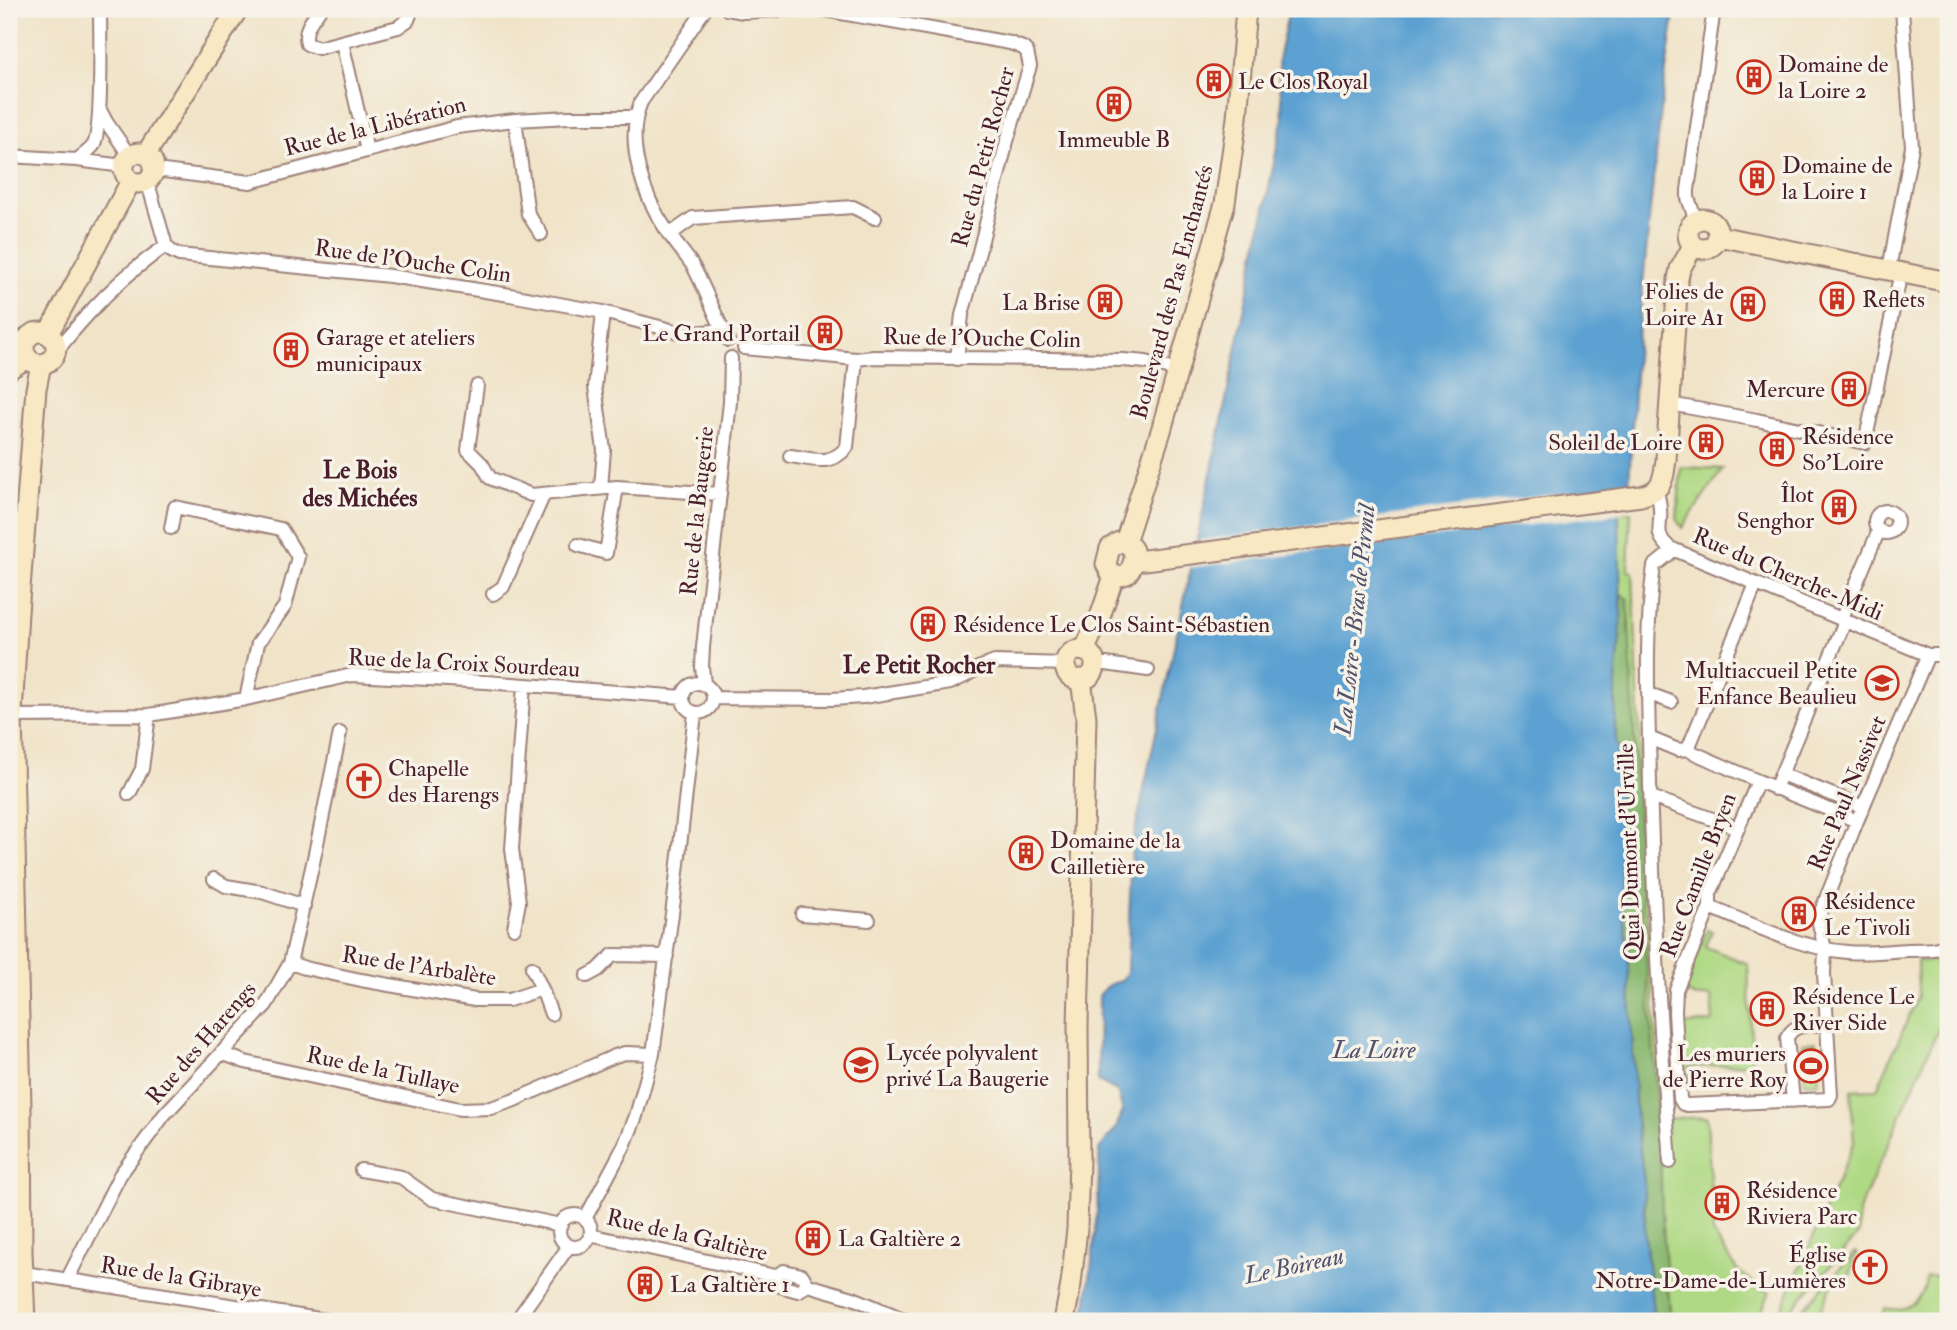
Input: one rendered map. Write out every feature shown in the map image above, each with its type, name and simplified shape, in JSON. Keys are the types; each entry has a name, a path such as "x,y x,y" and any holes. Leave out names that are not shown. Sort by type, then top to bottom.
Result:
{"street":[{"path":"77,160 94,145 100,110 100,9"},
{"path":"48,334 138,168 238,9"},
{"path":"320,9 306,28 305,36 307,44 318,48 398,27 408,20 412,9"},
{"path":"705,9 641,102 636,117 638,159 651,206 691,263 725,335"},
{"path":"727,9 744,12 793,9"},
{"name":"Rue du Petit Rocher","path":"819,9 1010,43 1027,52 1030,66 1007,141 962,315 957,359"},
{"name":"Boulevard des Pas Enchantés","path":"1125,542 1161,431 1225,203 1237,118 1246,9"},
{"path":"1696,221 1688,190 1714,9"},
{"path":"1670,404 1865,443 1895,271 1912,147 1902,9"},
{"path":"342,42 367,151"},
{"path":"9,369 41,358 99,301 145,260 166,246 138,168 100,110"},
{"name":"Rue de la Libération","path":"138,168 250,182 457,127 515,120 636,117"},
{"path":"515,120 528,214 541,234"},
{"path":"9,156 77,160 138,168"},
{"path":"669,234 693,218 853,208 875,218"},
{"path":"1706,219 1716,227 1718,236 1716,243 1710,248 1699,249 1693,246 1688,237 1696,221 1706,219"},
{"path":"1718,236 1948,282"},
{"name":"Rue de l'Ouche Colin","path":"166,246 179,255 390,276 510,295 603,312 686,334 725,335 739,340 744,348 856,359 884,357 1123,360 1146,362 1178,371"},
{"path":"1140,560 1125,542 1114,544 1108,552 1105,564 1114,576 1122,576 1140,560 1649,494 1663,480 1678,279 1684,260 1693,246"},
{"path":"601,488 604,450 594,387 603,312"},
{"path":"25,1321 16,1269 10,715 13,613 36,389 41,358 55,342 48,334 36,332 26,339 24,349 41,358"},
{"name":"Rue de la Baugerie","path":"700,683 730,402 732,358 724,352 725,335"},
{"path":"732,358 741,356 744,348"},
{"path":"790,456 826,460 838,458 848,447 856,359"},
{"path":"477,386 468,450 482,464 490,478 531,495 617,487 720,494"},
{"path":"578,545 607,553 617,487"},
{"path":"493,594 503,587 544,494"},
{"name":"Rue du Cherche-Midi","path":"1649,494 1661,510 1660,538 1673,549 1928,655 1948,656"},
{"path":"171,528 176,507 281,529 298,556 285,606 258,643 246,699"},
{"path":"1775,789 1843,626 1844,613 1879,530"},
{"name":"Quai Dumont d'Urville","path":"1670,1162 1654,915 1648,697 1650,592 1654,566 1673,549"},
{"path":"1064,1321 1077,1229 1078,1013 1086,665 1114,576"},
{"path":"1688,749 1756,584"},
{"name":"Rue Paul Nassivet","path":"1793,1101 1829,1099 1831,1095 1825,950 1818,919 1928,655"},
{"path":"713,698 863,698 950,683 995,662 1065,664 1070,676 1086,665 1105,664 1148,670"},
{"name":"Rue de la Croix Sourdeau","path":"10,715 149,715 246,699 352,675 682,697"},
{"path":"700,683 711,690 713,698 706,710 695,713 688,710 682,697 684,690 690,685 700,683"},
{"path":"514,928 519,902 512,849 524,685"},
{"path":"1648,697 1655,696 1671,702"},
{"path":"585,1220 624,1146 636,1116 653,1054 695,713"},
{"path":"129,794 142,769 149,715"},
{"name":"Rue des Harengs","path":"67,1280 120,1175 164,1115 266,1005 289,963 304,906 340,733"},
{"path":"1649,738 1678,750 1688,749 1775,789 1857,821"},
{"path":"1782,774 1863,807"},
{"name":"Rue Camille Bryen","path":"1758,781 1710,894 1710,907 1676,990 1680,1099 1687,1105 1793,1101"},
{"path":"1651,797 1732,827"},
{"path":"214,879 226,886 261,892 304,906"},
{"path":"1710,907 1807,946 1825,950 1850,953 1908,950 1940,948 1948,943"},
{"path":"802,914 869,920"},
{"path":"587,976 598,970 613,955 667,956"},
{"name":"Rue de l'Arbalète","path":"289,963 361,980 475,1000 509,1000 542,989"},
{"name":"Rue de l'Arbalète","path":"531,968 551,1014"},
{"path":"1793,1101 1787,1038 1797,1026 1827,1024"},
{"name":"Rue de la Tullaye","path":"221,1053 245,1062 460,1109 491,1108 512,1101 625,1053 653,1054"},
{"path":"360,1170 401,1177 432,1199 561,1226"},
{"path":"578,1216 585,1220 590,1227 590,1235 582,1245 569,1246 560,1237 565,1219 578,1216"},
{"name":"Rue de la Galtière","path":"590,1235 775,1276 780,1286 797,1291 808,1286 853,1298 908,1321"},
{"path":"520,1320 569,1246"},
{"name":"Rue de la Gibraye","path":"16,1269 67,1280 332,1321"}],"green space":[{"path":"1681,467 1723,469 1682,528 1677,520"},
{"path":"1631,512 1628,571 1633,572 1647,914 1663,1119 1707,1117 1713,1233 1736,1269 1761,1289 1770,1292 1757,1321 1654,1321 1621,622 1619,513"},
{"path":"1621,594 1628,599 1642,900 1671,1321 1654,1321 1645,1236 1644,1181 1636,1119 1615,727"},
{"path":"1707,930 1712,931 1706,947 1748,964 1752,1064 1689,1067 1689,1087 1683,1087 1680,1025 1713,1022 1711,996 1697,997 1682,992"},
{"path":"1948,960 1948,1007 1858,1213 1859,1234 1785,1316 1780,1313 1854,1143 1851,1090 1877,1089 1918,996 1917,961"},
{"name":"Les muriers de Pierre Roy","path":"1816,1042 1819,1082 1805,1083 1802,1043"},
{"path":"1855,1252 1857,1254 1850,1271 1852,1274 1833,1282 1816,1321 1792,1321"},
{"path":"1948,1275 1946,1301 1932,1321 1879,1321 1885,1308 1901,1309 1918,1299 1926,1277"}],"water":[{"name":"La Loire","path":"1289,9 1675,9 1651,201 1636,357 1629,484 1619,513 1621,622 1615,727 1636,1119 1644,1181 1645,1236 1654,1321 1084,1321 1097,1214 1099,1149 1115,1130 1123,1111 1117,1091 1098,1081 1099,996 1108,986 1121,981 1127,972 1132,845 1283,118 1278,60"}],"pier":[{"path":"1632,484 1623,513 1187,568 1193,541"}],"place":[{"name":"Domaine de la Loire 2","path":"1754,77"},
{"name":"Le Clos Royal","path":"1214,81"},
{"name":"Immeuble B","path":"1114,104"},
{"name":"Domaine de la Loire 1","path":"1757,178"},
{"name":"Reflets","path":"1837,299"},
{"name":"La Brise","path":"1105,302"},
{"name":"Folies de Loire A1","path":"1748,304"},
{"name":"Le Grand Portail","path":"825,333"},
{"name":"Garage et ateliers municipaux","path":"291,350"},
{"name":"Mercure","path":"1849,389"},
{"name":"Soleil de Loire","path":"1706,442"},
{"name":"Résidence So'Loire","path":"1777,449"},
{"name":"Îlot Senghor","path":"1839,507"},
{"name":"Résidence Le Clos Saint-Sébastien","path":"928,624"},
{"name":"Multiaccueil Petite Enfance Beaulieu","path":"1882,683"},
{"name":"Chapelle des Harengs","path":"364,781"},
{"name":"Domaine de la Cailletière","path":"1026,853"},
{"name":"Résidence Le Tivoli","path":"1799,914"},
{"name":"Résidence Le River Side","path":"1767,1009"},
{"name":"Lycée polyvalent privé La Baugerie","path":"861,1065"},
{"name":"Les muriers de Pierre Roy","path":"1811,1066"},
{"name":"Résidence Riviera Parc","path":"1722,1203"},
{"name":"La Galtière 2","path":"813,1238"},
{"name":"Église Notre-Dame-de-Lumières","path":"1870,1267"},
{"name":"La Galtière 1","path":"645,1284"}],"district":[{"name":"Le Bois des Michées","path":"360,484"},
{"name":"Le Petit Rocher","path":"919,665"}],"water label":[{"name":"La Loire - Bras de Pirmil","path":"1355,620"},
{"name":"Le Boireau","path":"1294,1266"}]}
